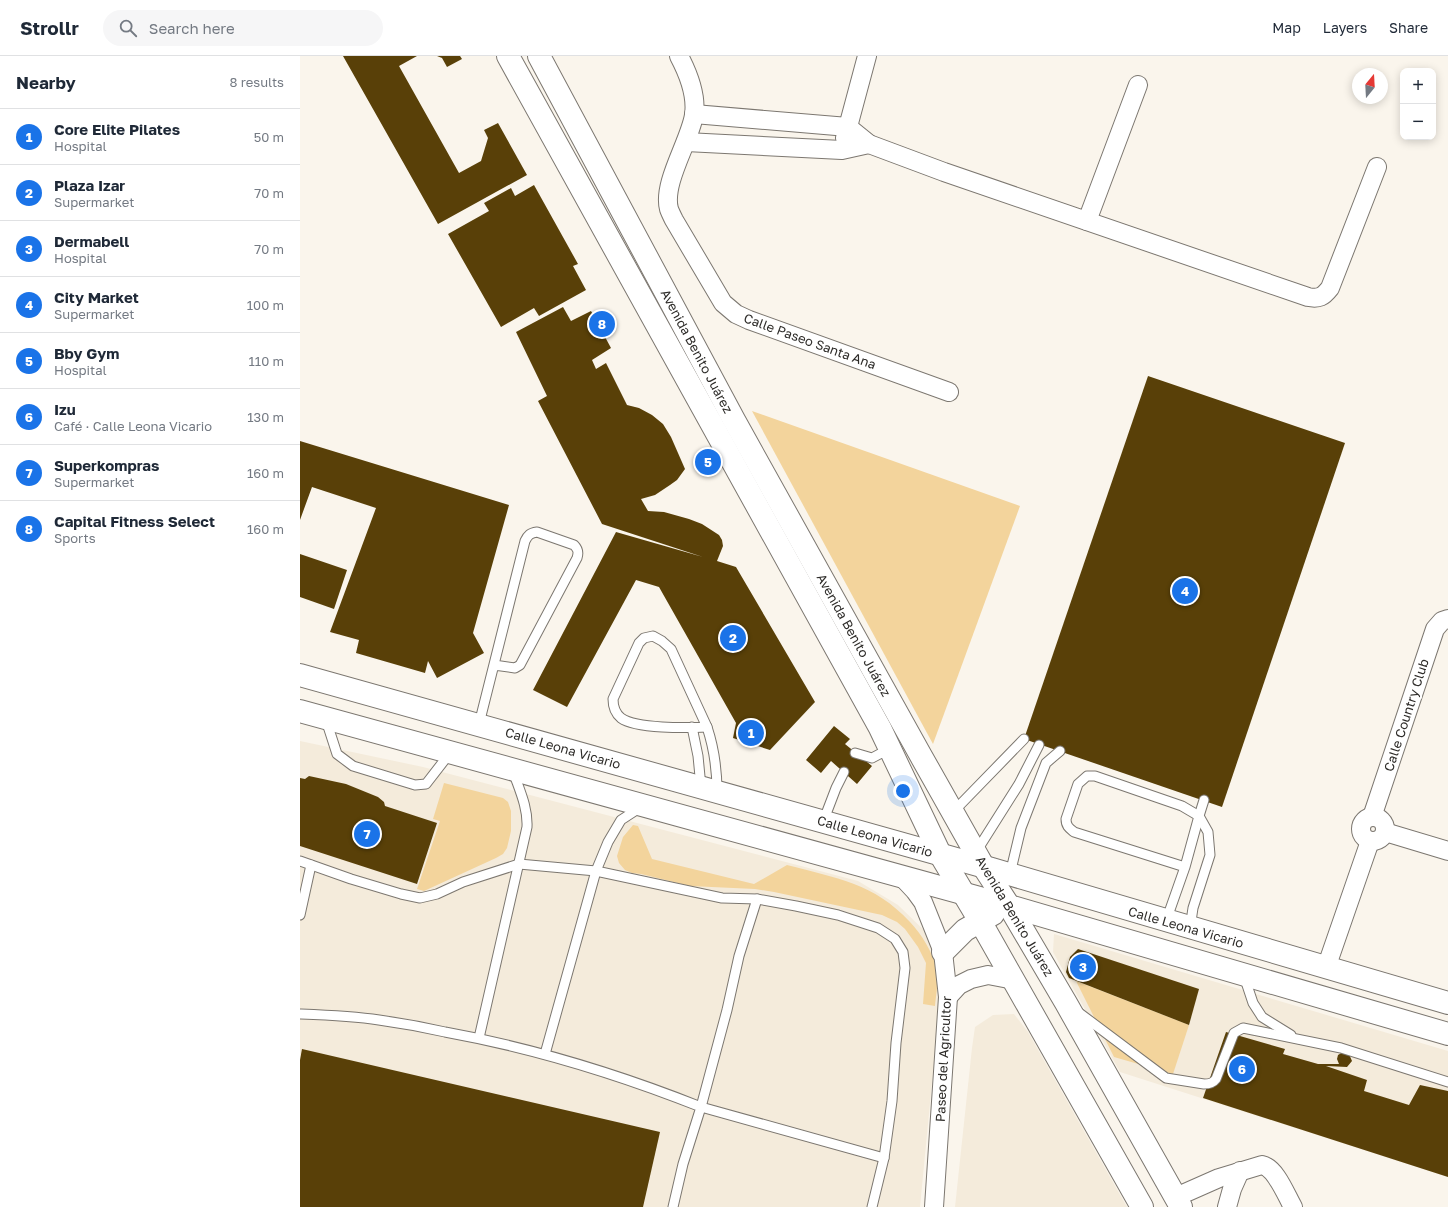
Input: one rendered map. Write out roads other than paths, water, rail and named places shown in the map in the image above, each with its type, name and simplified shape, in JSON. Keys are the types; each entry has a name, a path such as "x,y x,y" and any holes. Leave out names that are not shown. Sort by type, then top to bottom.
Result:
{"main road":[{"name":"Avenida Benito Juárez","path":"508,56 880,728 940,854 965,894 1142,1207"},
{"name":"Avenida Benito Juárez","path":"539,56 734,420 953,812 980,859 1010,906 1179,1202"},
{"name":"Calle Leona Vicario","path":"300,675 940,854 980,859 1010,874 1448,1003"},
{"path":"300,711 1010,906 1448,1034"},
{"path":"943,952 965,930 1049,886"}],"street":[{"name":"Calle Paseo Santa Ana","path":"679,56 688,73 694,97 694,114 686,142 671,182 668,195 669,208 674,220 723,303 736,314 749,320 949,392"},
{"path":"842,150 868,56"},
{"path":"1087,221 1138,85"},
{"path":"694,114 848,128 869,144 944,172 1308,297 1316,298 1324,296 1330,288 1377,167"},
{"path":"686,142 842,150 869,144"},
{"name":"Calle Country Club","path":"1378,837 1385,826 1383,821 1372,817 1435,629 1442,621 1448,619"},
{"path":"1326,968 1378,837 1448,851"},
{"name":"Paseo del Agricultor","path":"901,876 923,902 943,952 948,997 934,1207"},
{"path":"948,997 959,985 971,979 988,975 1014,980"},
{"path":"1179,1202 1212,1180 1257,1166 1267,1166 1273,1171 1293,1207"},
{"path":"1227,1207 1232,1189 1240,1171"}],"lane":[{"path":"479,724 525,541 527,536 537,532 574,545 578,549 577,558 520,665 515,668 494,665"},
{"path":"707,727 664,727 632,723 622,718 616,712 613,705 613,699 639,643 644,638 653,636 662,641 671,649 707,727 717,772 709,790"},
{"path":"326,718 337,754 353,766 415,784 426,784 450,753"},
{"path":"692,727 698,756 709,790"},
{"path":"953,812 1024,739"},
{"path":"980,859 1039,744"},
{"path":"855,753 872,758 889,749"},
{"path":"1010,874 1021,828 1046,763 1060,751"},
{"path":"479,1038 519,864 526,827 527,817 513,770"},
{"path":"823,822 844,772"},
{"path":"1185,867 1074,832 1066,825 1066,819 1078,784 1087,776 1095,776 1182,806 1199,816 1208,832 1210,850 1193,908 1190,928"},
{"path":"1166,921 1185,867 1204,800"},
{"path":"545,1054 596,871 608,842 621,820 644,805"},
{"path":"300,861 351,879 420,898 437,894 463,882 519,864 596,871 722,898 757,899 838,915 878,928 895,939 903,952 905,968 896,1043 892,1101 884,1158 872,1207"},
{"path":"300,915 311,865"},
{"path":"673,1207 683,1164 701,1107 727,1010 739,956 757,899"},
{"path":"1244,974 1253,1003 1262,1017 1297,1039"},
{"path":"1066,1003 1166,1078 1209,1084 1216,1079 1234,1033 1238,1030 1249,1028 1341,1048 1448,1082"},
{"path":"300,1014 379,1020 479,1038 545,1054 651,1087 701,1107 884,1158"}],"place":[{"name":"Capital Fitness Select","path":"602,324"},
{"name":"Bby Gym","path":"708,462"},
{"name":"City Market","path":"1185,591"},
{"name":"Plaza Izar","path":"733,638"},
{"name":"Core Elite Pilates","path":"751,733"},
{"name":"Superkompras","path":"367,834"},
{"name":"Dermabell","path":"1083,967"},
{"name":"Izu","path":"1242,1069"}]}
